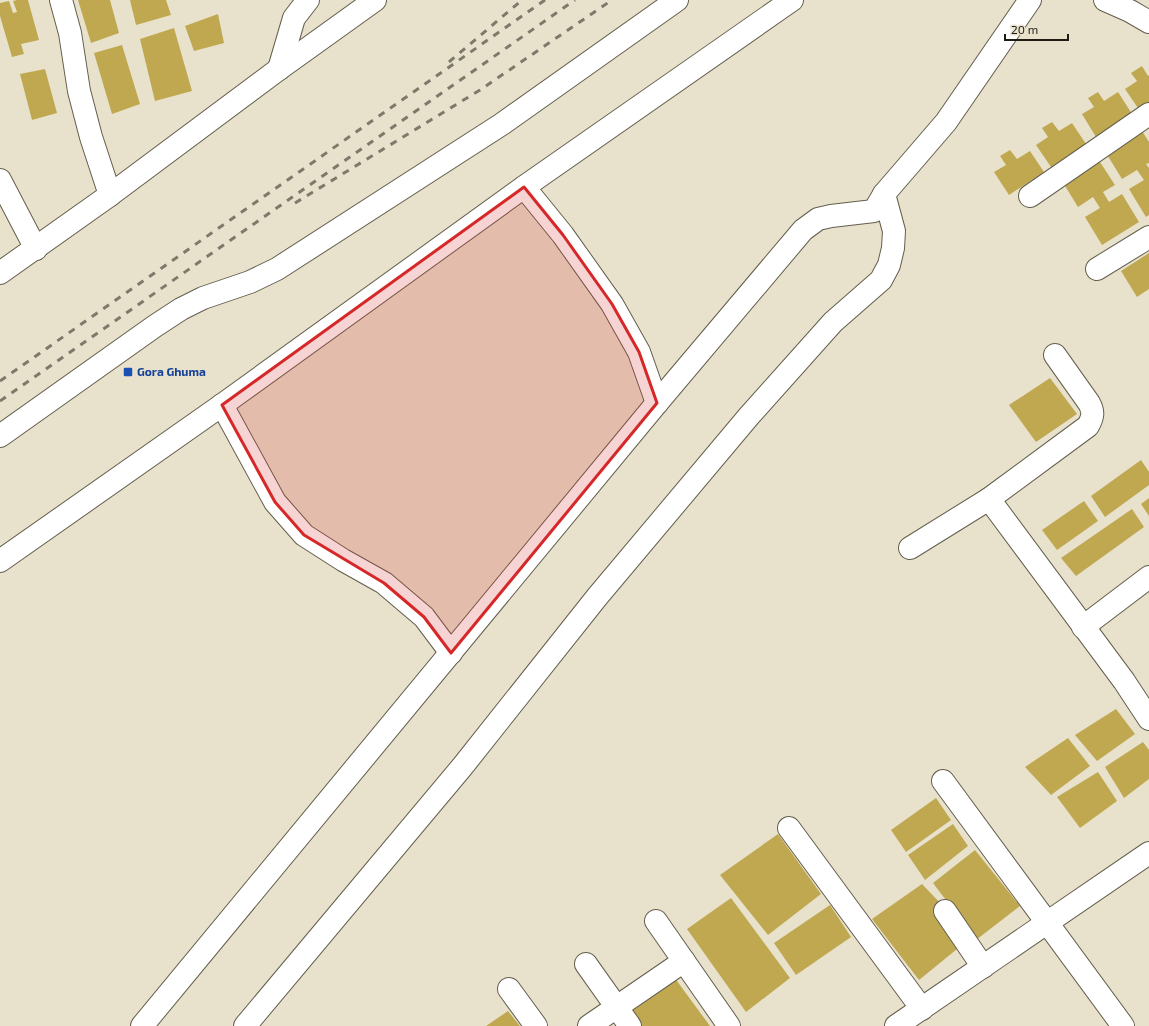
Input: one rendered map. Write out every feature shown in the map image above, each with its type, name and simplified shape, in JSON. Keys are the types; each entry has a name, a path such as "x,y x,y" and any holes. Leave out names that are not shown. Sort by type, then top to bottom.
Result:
{"street":[{"path":"61,0 70,33 79,92 91,137 110,195"},
{"path":"279,69 294,18 308,0"},
{"path":"0,273 36,249 279,69 375,0"},
{"path":"0,436 155,326 181,310 203,298 250,282 277,269 330,235 502,124 677,0"},
{"path":"0,561 524,187 792,0"},
{"path":"142,1026 657,403 803,230 818,219 874,211 884,194 946,122 1030,0"},
{"path":"1105,0 1130,11 1149,22"},
{"path":"1030,196 1149,114"},
{"path":"0,180 36,249"},
{"path":"524,187 563,235 612,304 639,352 657,403"},
{"path":"245,1026 456,773 597,597 749,416 834,322 881,280 889,265 894,248 894,231 884,194"},
{"path":"1097,269 1149,237"},
{"path":"910,548 989,499 1088,426 1093,417 1093,410 1055,355"},
{"path":"222,404 275,502 304,535 343,560 384,583 424,617 451,653"},
{"path":"989,499 1124,681 1149,719"},
{"path":"1083,627 1149,577"},
{"path":"943,781 1123,1026"},
{"path":"789,828 922,1009"},
{"path":"896,1026 1149,853"},
{"path":"945,911 983,967"},
{"path":"656,921 729,1026"},
{"path":"589,1026 684,961"},
{"path":"586,964 630,1026"},
{"path":"509,989 536,1026"}],"highlighted area":[{"path":"524,187 563,235 612,304 639,352 657,403 451,653 424,617 384,583 304,535 275,502 222,405"}],"building":[{"path":"28,0 39,40 21,44 24,54 12,57 0,16 0,3 9,1 13,13 17,12 13,1"},
{"path":"78,0 110,0 119,33 91,43"},
{"path":"130,0 166,0 171,15 136,25"},
{"path":"218,14 224,43 194,51 185,26"},
{"path":"174,28 192,91 155,101 140,39"},
{"path":"122,45 140,104 112,114 94,53"},
{"path":"1142,66 1148,76 1149,75 1149,105 1140,111 1125,89 1137,81 1131,73"},
{"path":"45,69 57,113 32,120 20,74"},
{"path":"1098,92 1104,101 1118,92 1132,114 1096,137 1082,114 1094,107 1088,98"},
{"path":"1052,122 1059,131 1072,123 1086,144 1051,167 1036,145 1048,137 1042,128"},
{"path":"1142,131 1149,142 1149,163 1146,164 1149,168 1149,215 1146,217 1129,189 1144,180 1137,170 1122,179 1106,153"},
{"path":"1010,150 1017,159 1030,151 1044,172 1009,195 994,172 1006,165 1000,156"},
{"path":"1098,159 1115,185 1103,192 1109,202 1122,194 1139,222 1102,245 1085,217 1100,208 1093,197 1078,207 1062,181"},
{"path":"1149,253 1149,289 1137,297 1121,271"},
{"path":"1050,378 1077,414 1036,442 1009,405"},
{"path":"1141,460 1149,472 1149,485 1105,517 1091,496"},
{"path":"1149,498 1149,516 1141,504"},
{"path":"1084,501 1098,521 1057,550 1042,530"},
{"path":"1132,509 1144,527 1076,576 1061,558"},
{"path":"1116,709 1135,734 1097,761 1075,735"},
{"path":"1068,738 1090,766 1051,795 1025,767"},
{"path":"1143,742 1149,750 1149,779 1124,798 1105,767"},
{"path":"1098,772 1117,801 1080,828 1057,797"},
{"path":"936,798 951,820 906,852 891,830"},
{"path":"953,824 968,846 925,880 908,855"},
{"path":"778,834 821,894 768,935 720,875"},
{"path":"975,850 1020,906 976,940 933,883"},
{"path":"922,884 942,905 933,910 962,945 919,980 872,919"},
{"path":"731,898 790,978 746,1012 687,929"},
{"path":"830,905 851,937 796,975 774,943"},
{"path":"674,977 710,1026 642,1026 629,1007"},
{"path":"508,1011 520,1026 486,1026"}],"railway":[{"path":"449,62 522,0"},
{"path":"0,381 545,0"},
{"path":"0,401 575,0"},
{"path":"295,203 480,90 612,0"}],"place":[{"name":"Gora Ghuma","path":"128,372"}]}
